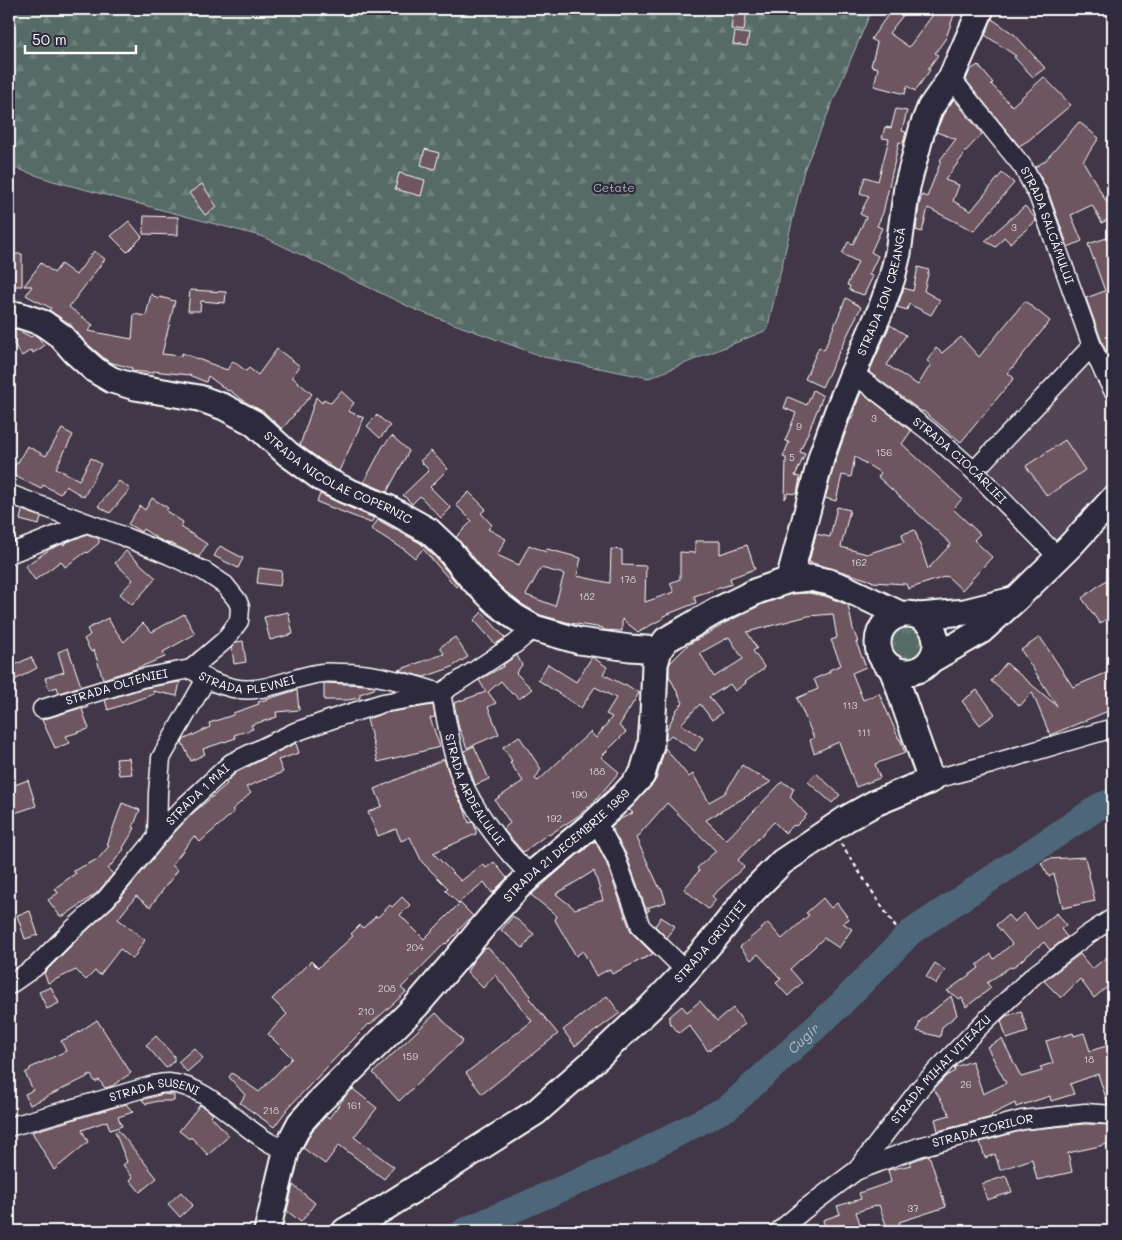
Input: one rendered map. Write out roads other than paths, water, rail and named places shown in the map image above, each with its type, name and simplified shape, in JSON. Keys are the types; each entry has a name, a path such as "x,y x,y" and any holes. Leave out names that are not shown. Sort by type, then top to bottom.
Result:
{"main road":[{"name":"STRADA ION CREANGĂ","path":"789,580 822,455 853,373 882,309 892,278 898,253 907,187 923,126 930,108 951,78 981,9"},
{"name":"STRADA NICOLAE COPERNIC","path":"9,315 19,315 43,323 61,336 94,370 112,380 135,387 199,398 224,407 254,423 288,454 321,478 344,490 388,508 429,531 447,548 473,580 497,603 515,617 534,628 579,641 659,650"},
{"path":"1016,599 965,612 909,615 891,618 884,625 880,633 878,642 880,652 884,660 891,667 905,672 912,672 981,631 1016,599 1058,558 1113,499"},
{"path":"659,650 666,640 716,611 757,591 789,580 810,578 828,582 926,620 932,627 937,643 935,652 910,689 905,706"},
{"name":"STRADA 21 DECEMBRIE 1989","path":"267,1231 287,1148 300,1123 416,1006 491,917 531,874 596,821 642,775 651,745 655,664 659,650"},
{"path":"891,667 931,780"},
{"name":"STRADA GRIVIȚEI","path":"345,1231 536,1112 645,1013 686,971 749,894 782,862 830,829 875,803 931,780"}],"street":[{"name":"STRADA SALCÂMULUI","path":"951,78 1024,168 1038,195 1092,346 1113,390"},
{"path":"974,471 1092,346"},
{"name":"STRADA CIOCÂRLIEI","path":"853,373 930,432 974,471 1058,558"},
{"name":"STRADA PLEVNEI","path":"9,494 170,555 204,571 225,585 237,600 240,608 239,620 198,674 234,688 250,689 276,685 322,672 359,673 386,677 441,693"},
{"path":"9,554 88,523"},
{"path":"441,693 515,644 534,628"},
{"path":"157,836 161,758 198,674"},
{"name":"STRADA OLTENIEI","path":"42,709 142,678 198,674"},
{"name":"STRADA 1 MAI","path":"9,985 35,967 106,899 157,836 185,806 232,763 295,732 366,708 383,703 441,693"},
{"name":"STRADA ARDEALULUI","path":"441,693 456,761 466,788 480,814 520,864 531,874"},
{"name":"STRADA GRIVIȚEI","path":"931,780 1113,728"},
{"path":"596,821 616,858 641,927 686,971"},
{"name":"STRADA MIHAI VITEAZU","path":"778,1231 857,1170 921,1087 1033,976 1113,918"},
{"name":"STRADA SUSENI","path":"9,1126 154,1085 169,1083 202,1093 258,1135 273,1144 287,1148"},
{"name":"STRADA ZORILOR","path":"857,1170 919,1147 1022,1120 1085,1113 1113,1115"}],"waterway":[{"name":"Cugir","path":"464,1231 619,1164 729,1107 840,1005 911,932 1100,806 1113,801"}],"park label":[{"name":"Cetate","path":"614,188"}]}
